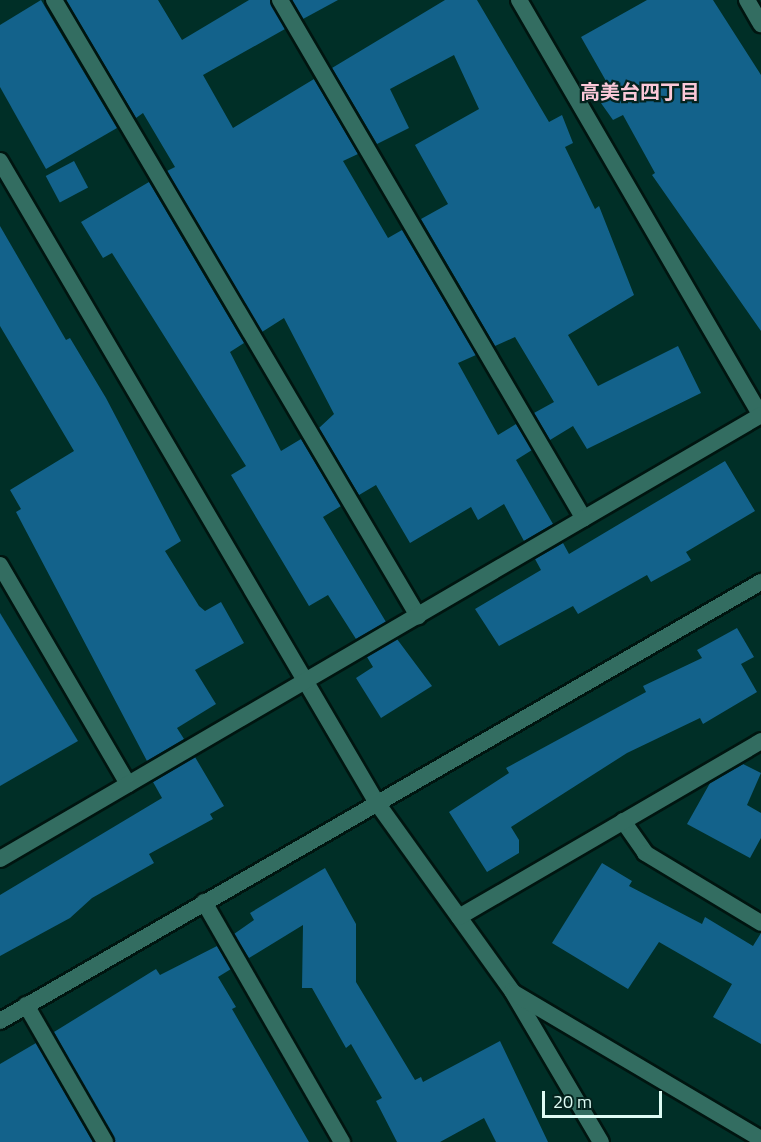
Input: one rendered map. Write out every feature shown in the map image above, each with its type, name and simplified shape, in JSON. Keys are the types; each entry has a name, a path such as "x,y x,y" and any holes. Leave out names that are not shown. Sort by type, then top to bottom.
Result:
{"street":[{"path":"54,0 418,616"},
{"path":"280,0 584,519"},
{"path":"0,860 761,416 519,0"},
{"path":"747,0 761,24"},
{"path":"0,161 377,802 512,991 601,1142"},
{"path":"0,565 128,784"},
{"path":"0,1021 761,582"},
{"path":"459,917 761,741"},
{"path":"623,821 645,854 761,923"},
{"path":"204,902 342,1142"},
{"path":"512,991 761,1139"},
{"path":"26,1005 105,1142"}],"building":[{"path":"41,0 117,128 46,169 0,87 0,25"},
{"path":"66,0 158,0 182,40 249,0 270,0 285,29 203,75 233,128 314,79 358,154 343,161 388,238 402,230 476,355 458,363 498,435 516,424 532,450 516,460 553,524 524,541 504,504 478,520 471,507 410,543 376,485 359,495 319,428 334,414 284,318 262,332 167,171 175,167 143,113 136,118"},
{"path":"292,0 338,0 303,19"},
{"path":"445,0 477,0 549,122 562,115 573,143 565,147 595,209 599,206 634,295 568,335 598,386 678,346 701,393 587,449 573,426 550,440 534,413 554,402 515,337 495,346 421,219 448,204 415,145 479,109 454,55 390,89 409,128 377,144 332,68"},
{"path":"647,0 713,0 761,75 761,331 652,175 655,173 623,115 613,120 596,96 610,88 581,37"},
{"path":"74,161 88,187 60,203 46,176"},
{"path":"149,182 244,343 230,352 281,451 301,439 341,506 323,517 386,622 356,639 328,595 309,606 231,475 246,466 112,253 103,258 81,222"},
{"path":"0,226 66,340 70,338 106,398 181,541 165,551 199,606 205,611 221,602 244,643 195,670 216,704 177,728 184,739 147,761 16,512 21,509 10,490 74,451 0,326"},
{"path":"725,461 755,511 686,552 691,560 651,582 647,575 578,614 573,606 499,646 475,609 541,570 535,559 563,543 569,554"},
{"path":"0,613 78,741 0,786"},
{"path":"737,628 754,657 741,664 757,692 703,724 700,718 627,753 511,827 519,840 519,853 487,872 449,812 509,773 506,768 646,692 643,686 702,658 697,650"},
{"path":"397,639 432,686 381,718 356,678 373,667 367,657"},
{"path":"195,757 224,806 210,814 213,819 149,854 154,863 92,898 70,918 0,956 0,895 162,798 153,782"},
{"path":"743,764 761,773 747,805 761,813 761,838 750,858 687,824 710,783"},
{"path":"602,863 632,881 629,886 702,924 705,917 753,946 761,933 761,1044 713,1017 732,984 659,942 628,989 552,943"},
{"path":"325,868 356,924 356,982 415,1080 421,1077 423,1082 500,1041 548,1142 496,1142 484,1118 440,1142 397,1142 376,1101 382,1098 351,1044 346,1048 312,988 302,988 303,925 249,958 234,934 254,920 250,913"},
{"path":"217,946 231,969 218,977 236,1007 232,1009 309,1142 115,1142 54,1032 156,969 160,975"},
{"path":"36,1043 93,1142 0,1142 0,1064"}],"district":[{"name":"高美台四丁目","path":"640,91"}]}
